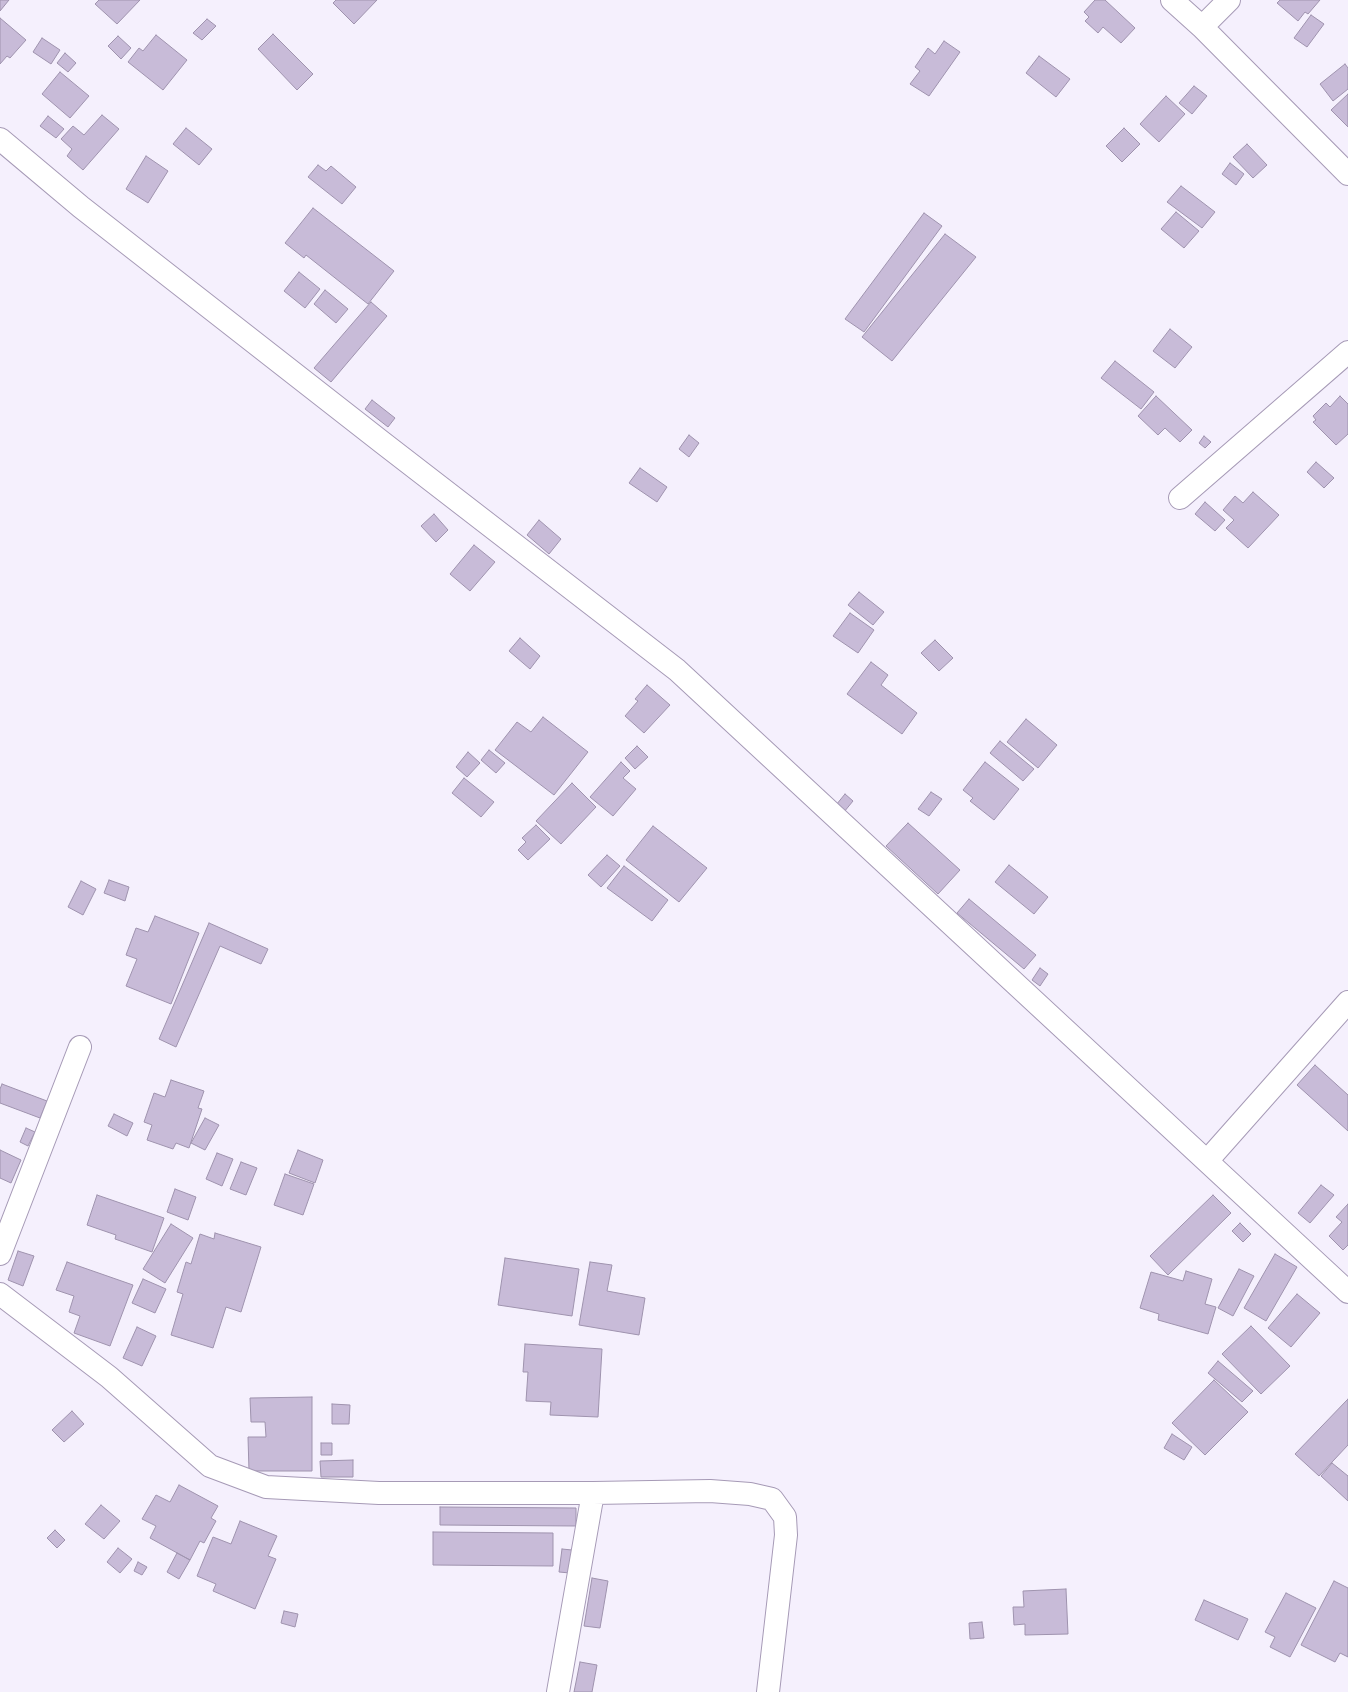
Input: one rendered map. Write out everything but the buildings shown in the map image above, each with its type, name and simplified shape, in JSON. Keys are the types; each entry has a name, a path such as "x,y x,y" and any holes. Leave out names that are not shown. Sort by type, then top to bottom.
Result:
{"street":[{"path":"1172,0 1202,27 1348,174"},
{"path":"1202,27 1229,0"},
{"path":"0,139 100,222 389,448 678,670 1348,1292"},
{"path":"1180,498 1348,352"},
{"path":"1207,1161 1348,1002"},
{"path":"0,1254 80,1047"},
{"path":"0,1294 109,1377 210,1466 266,1487 379,1493 593,1494 710,1491 750,1494 772,1499 785,1517 786,1535 768,1692"},
{"path":"558,1692 593,1494"}]}
